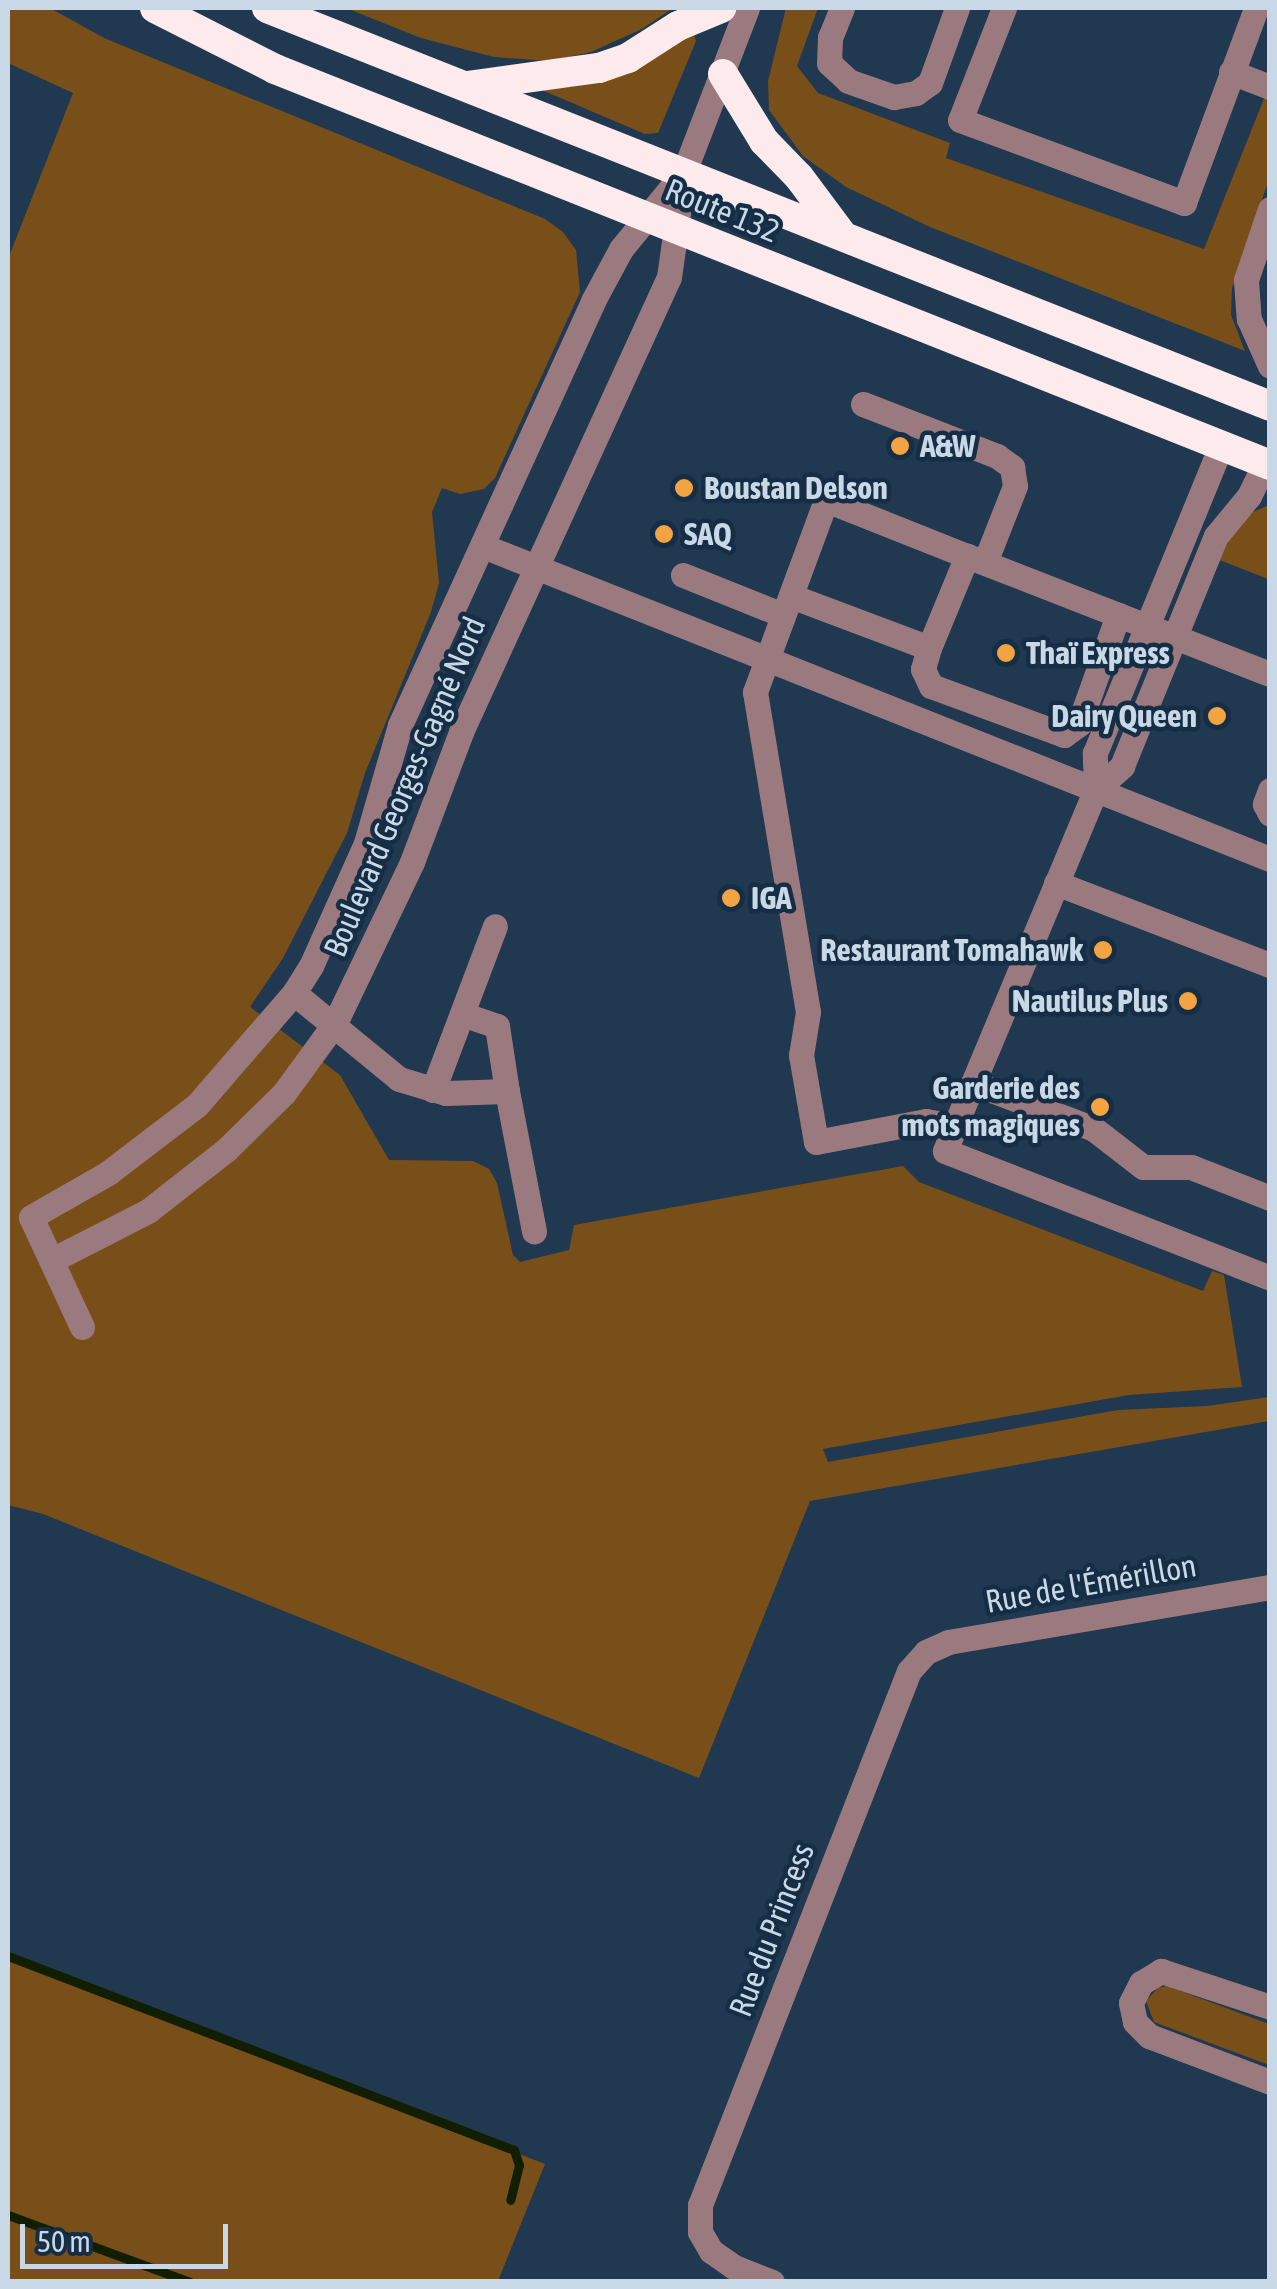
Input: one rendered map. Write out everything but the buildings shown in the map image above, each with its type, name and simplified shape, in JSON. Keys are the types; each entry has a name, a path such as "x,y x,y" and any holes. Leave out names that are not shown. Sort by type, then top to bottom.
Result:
{"highway":[{"name":"Route 132","path":"155,8 275,69 1267,464"},
{"name":"Route 132","path":"266,8 840,232 1270,406"},
{"path":"464,86 599,68 628,58 678,26 721,8"},
{"path":"723,74 764,141 800,177 840,232"}],"street":[{"path":"684,172 747,8"},
{"path":"842,8 830,38 829,62 848,81 894,97 916,94 930,83 957,8"},
{"path":"1004,8 960,120 1184,204 1256,8"},
{"path":"1232,72 1270,86"},
{"name":"Boulevard Georges-Gagné Nord","path":"684,172 669,277 460,732 412,862 335,1023 284,1093 227,1149 148,1211 52,1260 31,1216 108,1173 197,1106 294,993 310,966 366,843 400,725 607,272 684,172"},
{"path":"1270,209 1249,266 1246,298 1254,338 1270,366"},
{"path":"864,404 997,456 1012,467 1013,495 922,668 931,686 1064,735 1079,724 1118,614"},
{"path":"1096,789 1094,753 1221,446"},
{"path":"1267,464 1249,496 1220,528 1122,766 1096,789 945,1150 1270,1278"},
{"path":"955,1126 926,1121 816,1142 801,1055 808,1012 754,700 764,659 826,500 1270,674"},
{"path":"483,546 1270,858"},
{"path":"683,575 930,648"},
{"path":"1270,790 1266,804 1270,814"},
{"path":"1056,884 1270,966"},
{"path":"434,1090 495,926"},
{"path":"294,993 400,1079 434,1090 468,1094 506,1091"},
{"path":"462,1014 497,1026 534,1231"},
{"path":"973,1083 1094,1129 1143,1167 1190,1168 1270,1198"},
{"path":"52,1260 82,1327"},
{"name":"Rue de l'Émérillon","path":"926,1652 948,1642 1270,1588"},
{"name":"Rue du Princess","path":"772,2282 721,2261 704,2239 698,2220 703,2195 902,1689 926,1652"},
{"path":"1270,2007 1170,1972 1150,1975 1131,2002 1134,2022 1148,2036 1270,2082"}],"shaded area":[{"path":"8,8 50,8 104,38 545,219 563,232 576,250 580,292 495,478 484,489 460,494 442,488 432,512 439,583 431,612 365,773 347,833 283,958 250,1007 340,1075 389,1160 473,1161 489,1169 497,1183 513,1255 520,1262 569,1250 574,1225 903,1166 919,1182 1203,1291 1212,1271 1224,1275 1242,1387 1129,1395 823,1449 828,1462 1118,1410 1207,1406 1269,1397 1269,1421 810,1501 699,1778 43,1514 8,1505 8,259 73,93 8,63"},
{"path":"346,8 673,8 642,29 591,52 550,61 494,57 421,38"},
{"path":"786,8 818,8 797,66 818,93 950,143 946,158 1204,249 1269,86 1269,179 1232,288 1231,315 1245,351 930,227 846,187 803,156 769,110 768,81"},
{"path":"694,35 696,41 658,133 645,134 537,88 573,87 633,71"},
{"path":"1269,505 1268,579 1217,559 1246,515"},
{"path":"8,1956 545,2164 498,2281 8,2281"},
{"path":"1167,1986 1269,2024 1269,2065 1154,2022 1146,2001 1158,1988"}],"waterway":[{"path":"8,1956 514,2150 519,2165 510,2200"},
{"path":"8,2215 190,2282"}],"place":[{"name":"A&W","path":"900,446"},
{"name":"Boustan Delson","path":"684,488"},
{"name":"SAQ","path":"664,534"},
{"name":"Thaï Express","path":"1006,653"},
{"name":"Dairy Queen","path":"1217,716"},
{"name":"IGA","path":"731,898"},
{"name":"Restaurant Tomahawk","path":"1103,950"},
{"name":"Nautilus Plus","path":"1188,1001"},
{"name":"Garderie des mots magiques","path":"1100,1107"}]}
